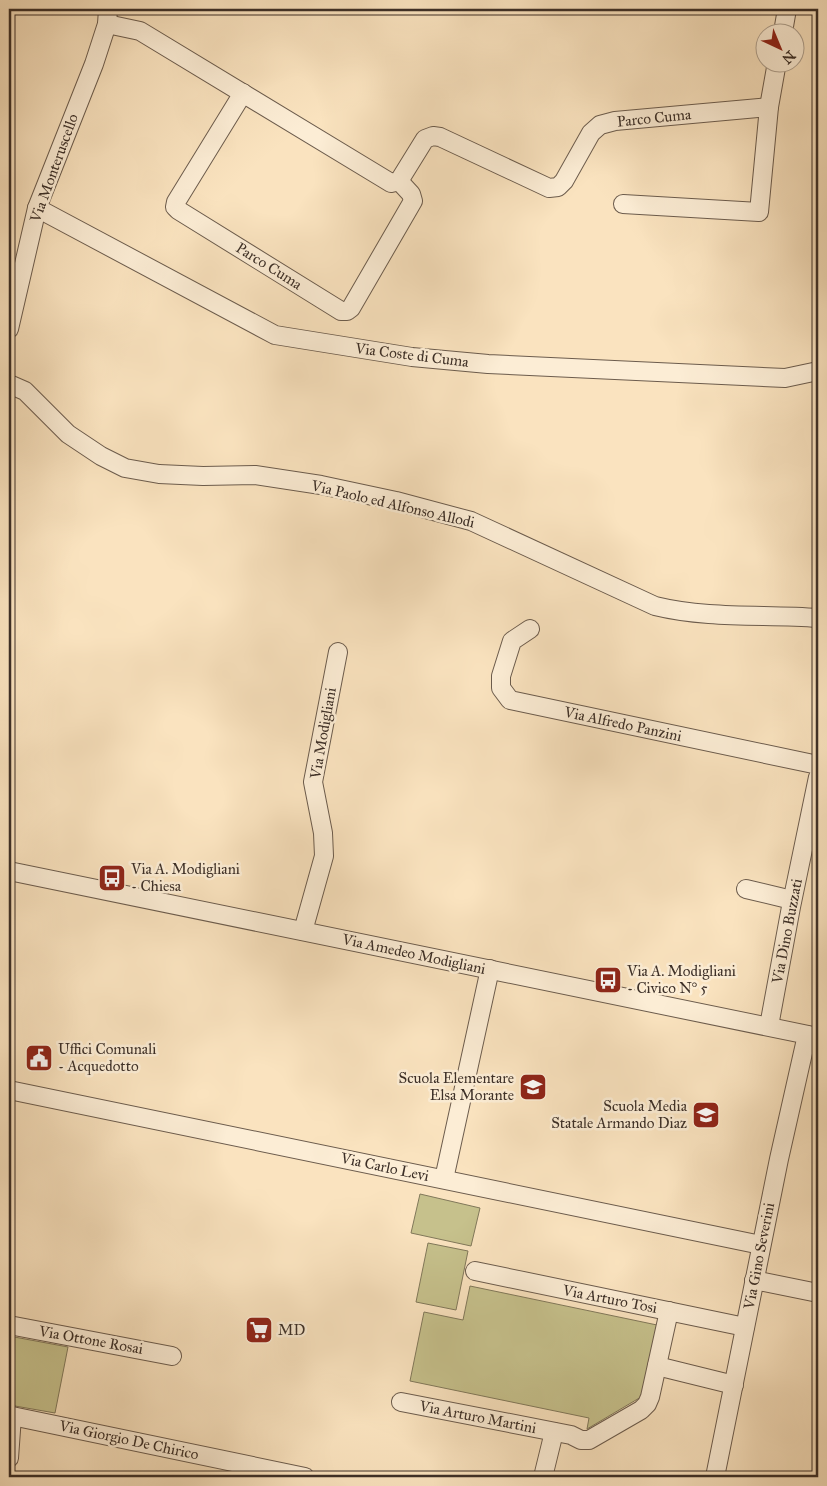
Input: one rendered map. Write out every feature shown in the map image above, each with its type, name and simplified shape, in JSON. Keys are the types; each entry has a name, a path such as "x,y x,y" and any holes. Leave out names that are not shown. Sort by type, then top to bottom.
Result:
{"street":[{"path":"785,22 787,9"},
{"path":"108,16 140,31 391,182 399,181"},
{"name":"Via Monteruscello","path":"9,329 37,208 94,64 108,16"},
{"path":"623,204 759,212 769,107 775,72"},
{"name":"Parco Cuma","path":"243,94 176,202 175,207 341,310 347,311 351,308 413,201 411,194 399,181 425,140 433,136 549,188 558,187 564,182 591,133 600,125 615,121 769,107"},
{"name":"Via Coste di Cuma","path":"37,208 276,336 412,357 488,364 785,378 818,371"},
{"name":"Via Paolo ed Alfonso Allodi","path":"9,384 25,391 68,434 101,456 125,468 158,474 203,476 255,475 321,485 396,501 472,521 655,606 703,614 818,618"},
{"name":"Via Alfredo Panzini","path":"530,629 512,641 501,676 501,688 510,700 818,765"},
{"name":"Via Modigliani","path":"303,931 324,856 323,833 313,782 338,652"},
{"name":"Via Dino Buzzati","path":"769,1026 792,900 818,777"},
{"name":"Via Amedeo Modigliani","path":"9,871 813,1036"},
{"path":"746,890 792,900"},
{"path":"444,1179 490,969"},
{"name":"Via Gino Severini","path":"715,1477 761,1245 813,1036"},
{"name":"Via Carlo Levi","path":"9,1090 761,1245"},
{"name":"Via Arturo Tosi","path":"475,1271 745,1327"},
{"path":"754,1280 818,1293"},
{"name":"Via Arturo Martini","path":"401,1402 554,1432 581,1440 589,1440 641,1410 647,1404 669,1311"},
{"name":"Via Ottone Rosai","path":"9,1325 172,1356"},
{"path":"657,1366 734,1385"},
{"path":"9,1458 10,1414"},
{"name":"Via Giorgio De Chirico","path":"10,1414 305,1477"},
{"name":"Via Arturo Martini","path":"543,1477 554,1432"}],"shaded area":[{"path":"420,1194 480,1208 471,1246 411,1233"},
{"path":"428,1243 468,1251 456,1310 416,1302"},
{"path":"470,1286 657,1325 641,1397 587,1429 589,1418 410,1381 424,1312 463,1320"},
{"path":"9,1336 68,1347 55,1413 15,1406 9,1395"}],"place":[{"name":"Via A. Modigliani - Chiesa","path":"112,878"},
{"name":"Via A. Modigliani - Civico N° 5","path":"608,980"},
{"name":"Uffici Comunali - Acquedotto","path":"39,1058"},
{"name":"Scuola Elementare Elsa Morante","path":"533,1087"},
{"name":"Scuola Media Statale Armando Diaz","path":"706,1115"},
{"name":"MD","path":"259,1330"}]}
